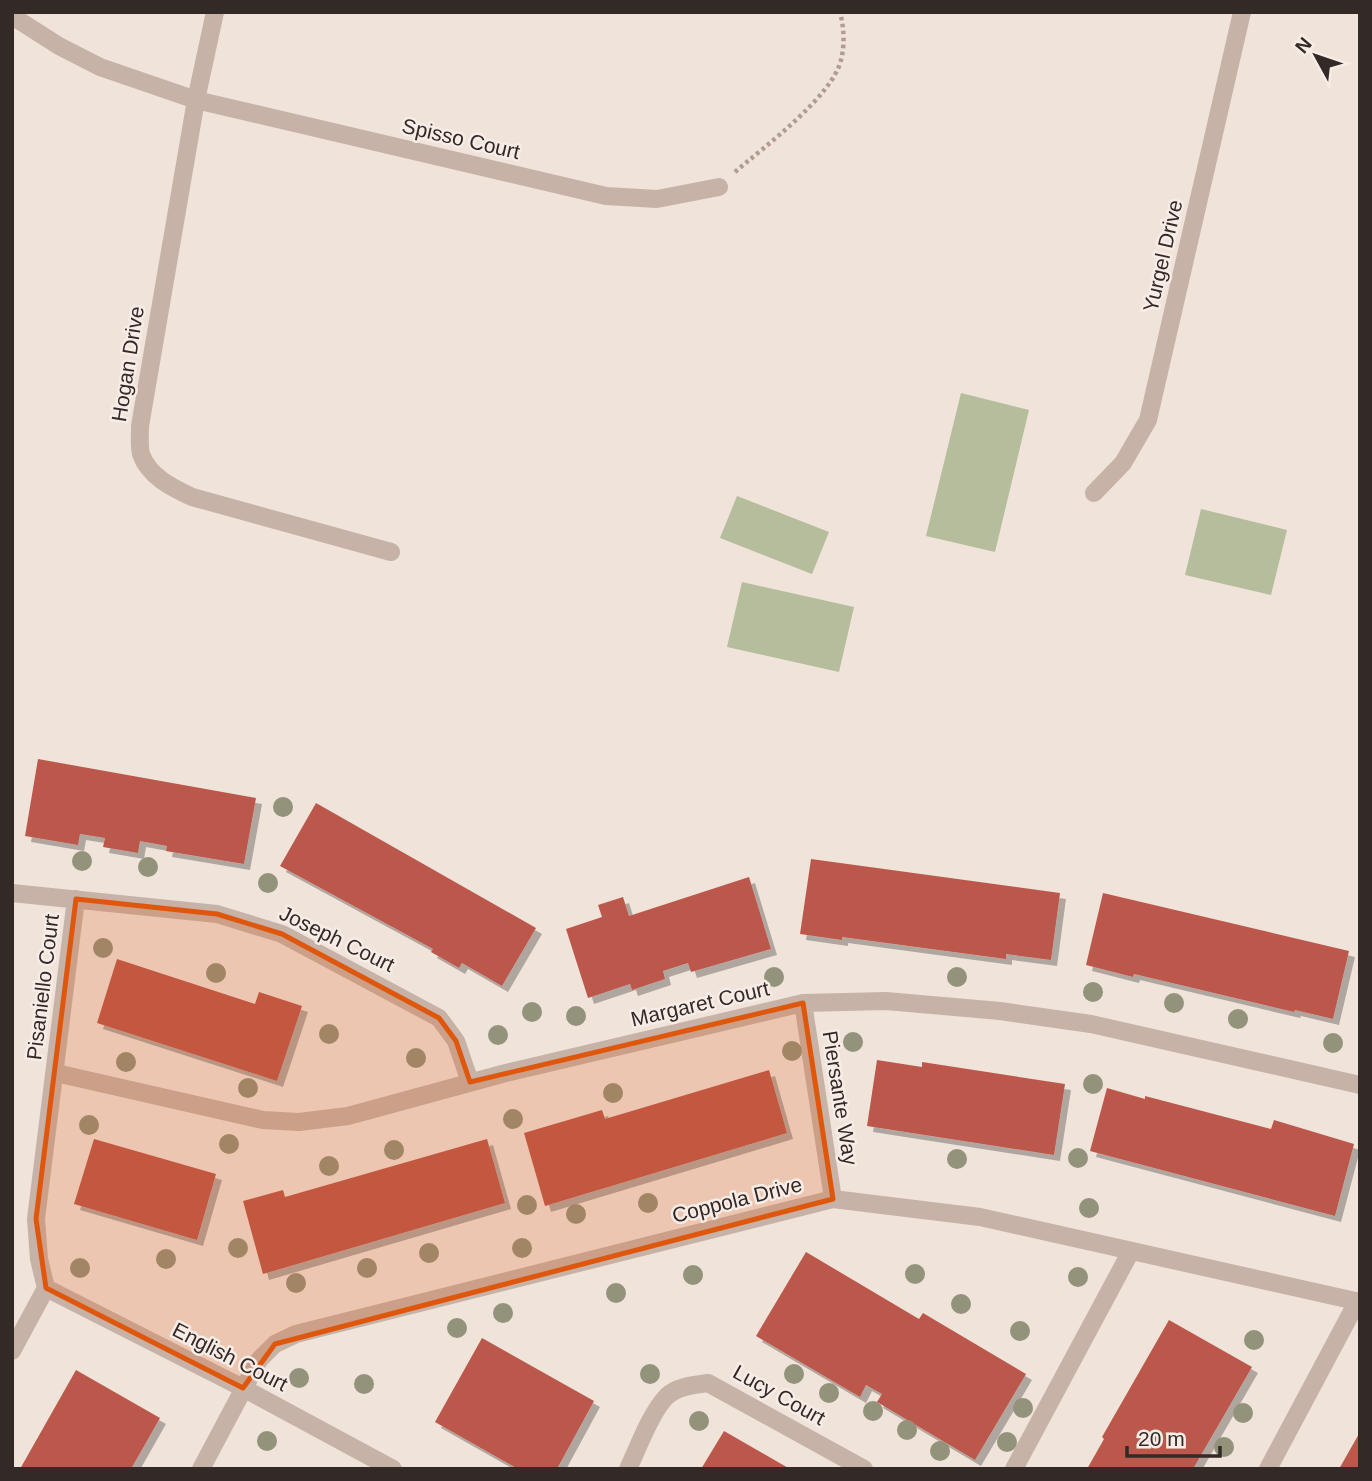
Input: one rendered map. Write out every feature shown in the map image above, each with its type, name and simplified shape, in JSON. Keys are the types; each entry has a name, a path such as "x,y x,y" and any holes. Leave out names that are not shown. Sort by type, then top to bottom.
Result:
{"street":[{"name":"Hogan Drive","path":"215,12 196,100 140,426 141,454 153,474 169,486 192,497 391,552"},
{"name":"Yurgel Drive","path":"1094,493 1123,463 1148,421 1242,12"},
{"name":"Spisso Court","path":"12,16 59,46 100,67 196,100 606,196 657,199 719,187"},
{"name":"Joseph Court","path":"12,893 216,914 282,934 439,1018 456,1041 470,1082"},
{"name":"Pisaniello Court","path":"46,1288 39,1259 36,1219 76,899"},
{"name":"Margaret Court","path":"55,1073 263,1120 299,1122 348,1115 470,1082 803,1003 886,1001 1000,1011 1091,1024 1360,1085"},
{"name":"Piersante Way","path":"803,1003 834,1199"},
{"name":"Coppola Drive","path":"201,1469 259,1360 275,1344 296,1334 834,1199 980,1217 1359,1302"},
{"path":"1014,1469 1131,1251"},
{"path":"12,1351 46,1288"},
{"name":"English Court","path":"46,1288 243,1388 393,1469"},
{"path":"1268,1469 1359,1302"},
{"name":"Lucy Court","path":"628,1469 656,1412 668,1395 687,1385 708,1384 864,1469"}],"path":[{"path":"719,187 809,107 831,83 841,62 844,38 840,12"}],"highlighted area":[{"path":"76,899 217,914 282,934 439,1018 456,1041 470,1082 803,1003 833,1199 275,1344 243,1388 46,1288 36,1219"}],"green space":[{"path":"961,393 1029,410 995,552 926,536"},
{"path":"737,496 829,532 812,574 720,538"},
{"path":"1201,509 1287,530 1271,595 1185,575"},
{"path":"742,582 854,607 839,672 727,647"}],"building":[{"path":"38,759 256,798 244,864 166,851 167,846 140,841 138,853 103,847 105,838 80,834 78,845 25,836"},
{"path":"316,803 536,928 502,986 462,963 459,968 431,952 433,949 280,866"},
{"path":"811,859 1060,893 1051,960 1006,954 1006,959 800,934"},
{"path":"749,877 771,949 691,972 688,963 663,971 665,979 632,990 630,984 588,998 566,929 602,917 598,905 623,897 629,916"},
{"path":"1103,893 1349,951 1333,1019 1086,965"},
{"path":"117,959 255,1004 259,992 302,1006 277,1081 97,1023"},
{"path":"877,1060 922,1067 922,1062 1065,1084 1054,1155 867,1126"},
{"path":"769,1070 787,1133 545,1206 524,1133 602,1110 605,1119"},
{"path":"1107,1088 1271,1129 1274,1120 1354,1144 1335,1216 1090,1151"},
{"path":"94,1139 216,1174 197,1240 74,1204"},
{"path":"487,1139 505,1203 263,1274 243,1201 283,1190 285,1197"},
{"path":"806,1252 919,1319 923,1313 1026,1374 975,1460 877,1402 882,1394 866,1385 860,1397 756,1336"},
{"path":"1169,1320 1252,1367 1193,1469 1087,1469 1104,1439 1102,1437"},
{"path":"482,1338 594,1401 557,1469 518,1469 435,1422"},
{"path":"76,1370 160,1418 131,1469 20,1469"},
{"path":"724,1431 790,1469 701,1469"},
{"path":"1360,1432 1360,1469 1339,1469"}]}
